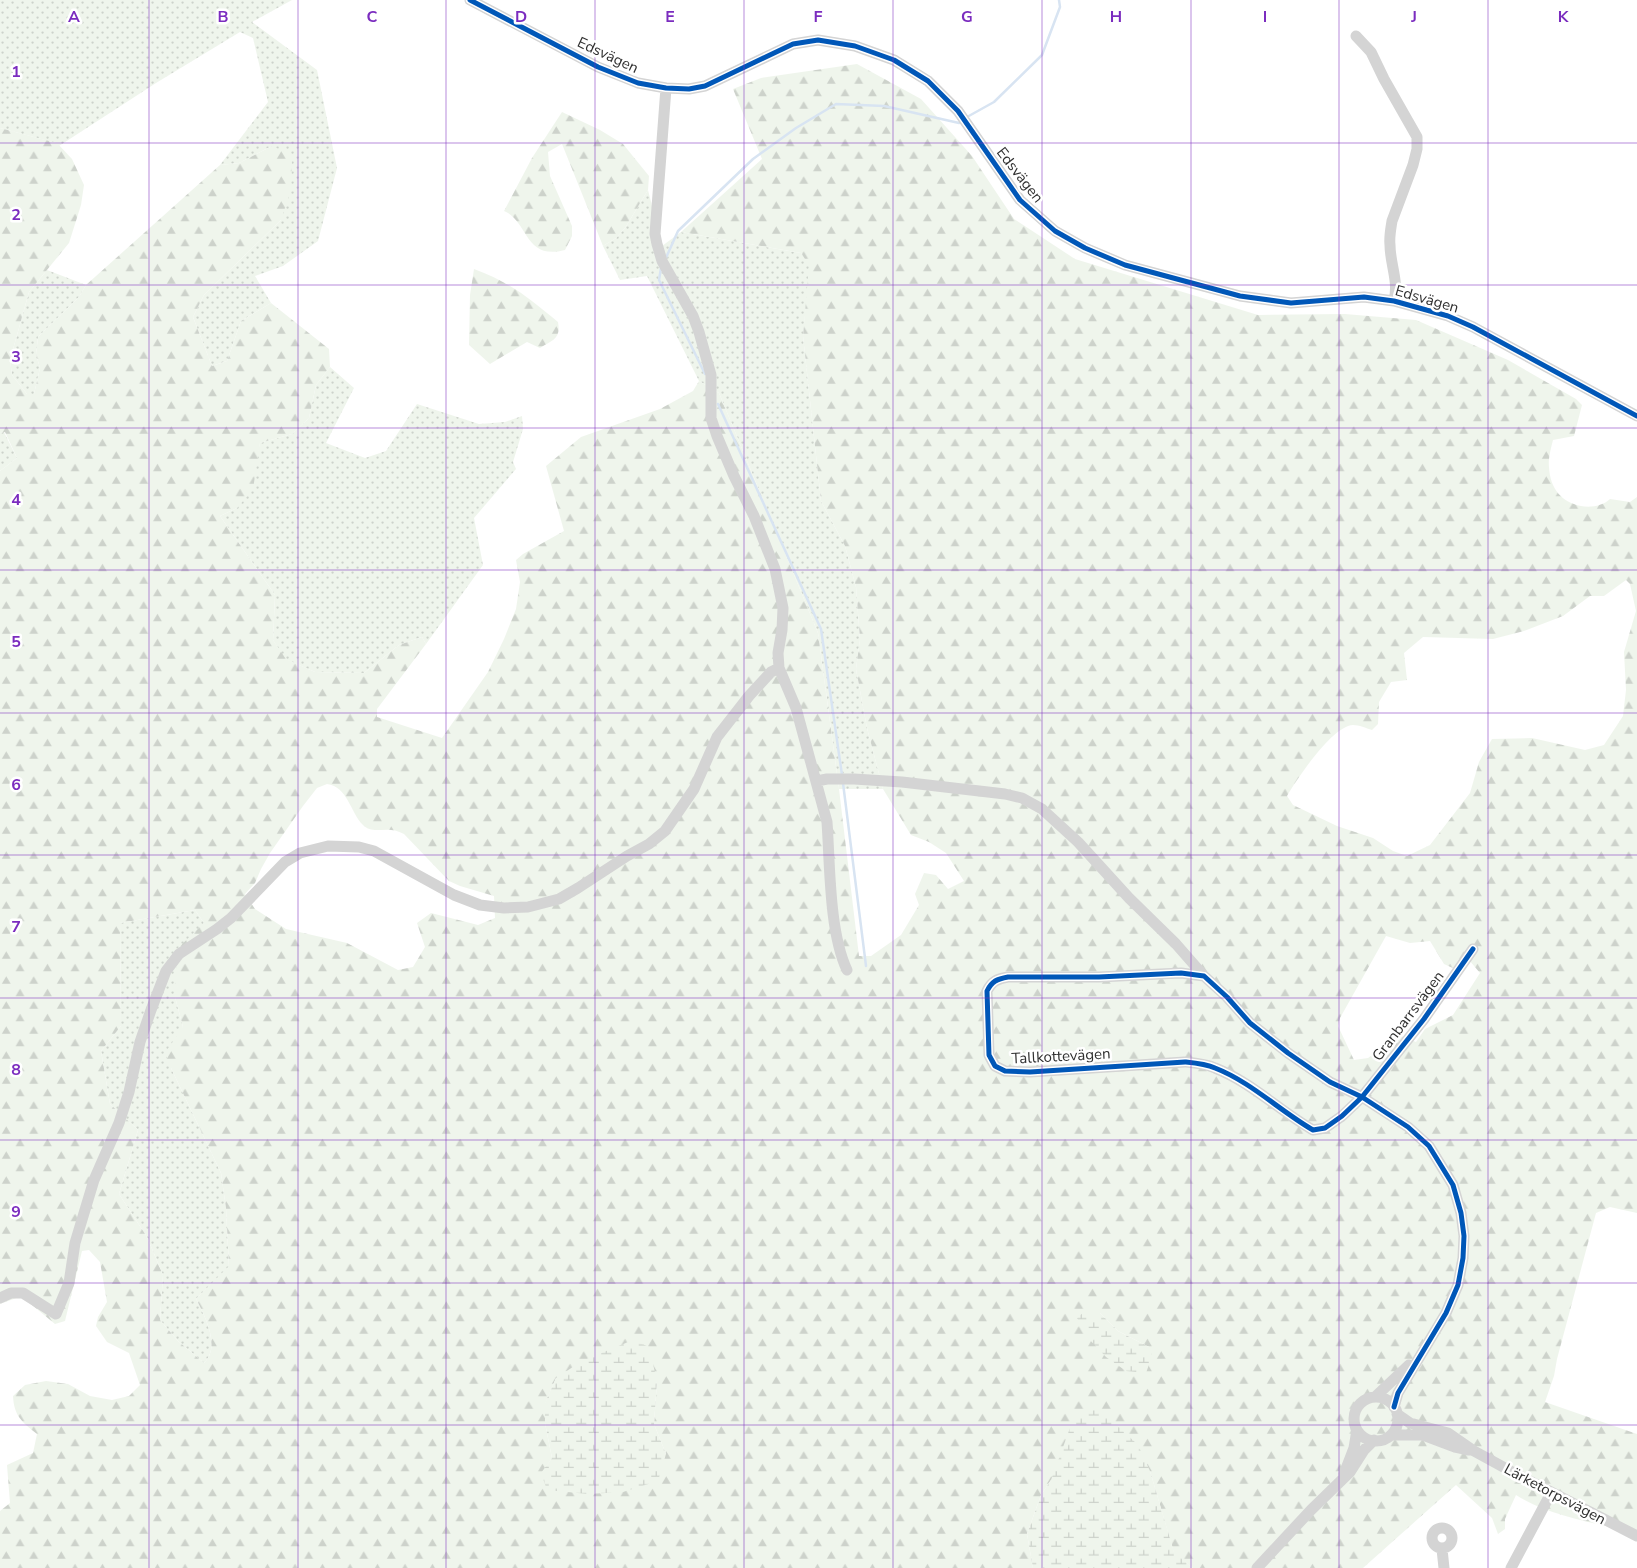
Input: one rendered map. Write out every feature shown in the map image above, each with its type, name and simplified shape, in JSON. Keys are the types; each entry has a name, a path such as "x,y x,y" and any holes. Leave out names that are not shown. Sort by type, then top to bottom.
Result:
{"street":[{"name":"Edsvägen","path":"470,0 598,67 638,83 666,88 689,89 705,86 793,44 818,40 856,46 894,60 928,81 958,111 1020,200 1054,231 1084,248 1125,265 1240,296 1292,303 1364,297 1394,301 1448,316 1473,327 1637,416"},
{"path":"1356,36 1371,52 1417,137 1413,165 1390,229 1390,245 1396,284 1394,301"},
{"path":"666,88 655,234 657,244 662,262 700,332 711,375 711,418 775,569 783,608 778,653 779,668 796,708 827,822 836,928 840,951 847,970"},
{"path":"0,1298 11,1293 22,1293 56,1314 69,1282 75,1243 94,1180 119,1123 129,1092 140,1042 166,971 179,954 231,918 285,862 300,853 328,846 358,847 374,851 454,895 480,905 504,908 528,907 559,899 649,844 665,831 694,789 717,736 749,696 771,672 779,668"},
{"path":"817,781 854,779 902,782 1005,794 1022,798 1042,809 1078,842 1129,898 1176,944 1201,975 1227,997 1250,1023 1288,1053 1330,1082 1362,1097 1408,1127 1429,1146 1453,1185 1461,1214 1464,1236 1463,1258 1458,1285 1446,1313 1419,1355 1398,1393 1397,1423 1390,1435"},
{"name":"Granbarrsvägen","path":"1362,1097 1424,1019 1473,949"},
{"name":"Tallkottevägen","path":"1201,975 1008,977 997,979 987,991 989,1055 995,1066 1004,1071 1030,1072 1185,1062 1200,1064 1215,1068 1240,1081 1313,1130 1325,1128 1342,1116 1362,1097"},
{"path":"1419,1355 1375,1397 1366,1400 1358,1406 1354,1420 1357,1430 1364,1437 1374,1440 1383,1439 1390,1435 1423,1435 1455,1447 1474,1451"},
{"path":"1375,1397 1384,1399 1410,1423 1448,1433 1474,1451"},
{"path":"1341,1480 1348,1464 1357,1430"},
{"path":"1257,1568 1311,1510 1350,1472 1364,1450 1374,1440"},
{"name":"Lärketorpsvägen","path":"1474,1451 1551,1493 1637,1536"},
{"path":"1511,1568 1551,1493"},
{"path":"1442,1548 1444,1568"}],"green space":[{"path":"0,0 292,0 252,22 317,70 337,168 318,241 283,266 255,276 271,303 241,321 227,361 212,366 193,317 204,295 281,220 272,146 239,163 220,165 268,102 253,38 240,32 156,83 59,146 56,143 0,128"},
{"path":"857,64 921,99 972,156 1014,219 1075,259 1258,315 1345,314 1416,320 1508,360 1576,399 1582,405 1574,436 1553,440 1549,464 1554,488 1568,501 1585,507 1600,505 1610,499 1630,502 1637,497 1637,1213 1610,1207 1596,1213 1554,1376 1545,1402 1637,1434 1637,1533 1559,1514 1530,1503 1516,1495 1505,1519 1505,1529 1498,1534 1492,1518 1456,1485 1363,1568 1193,1568 1174,1553 1150,1471 1051,1480 1041,1495 1027,1534 1033,1568 0,1568 0,1511 10,1503 7,1465 33,1453 37,1434 17,1414 13,1396 25,1385 46,1381 68,1384 90,1396 112,1400 129,1396 140,1385 129,1353 107,1342 96,1326 98,1317 107,1302 100,1262 89,1250 82,1251 65,1321 55,1324 19,1297 0,1304 0,471 17,458 5,432 0,433 0,128 57,143 72,159 84,185 81,205 69,243 29,292 10,360 12,375 27,394 34,394 40,368 36,354 38,337 79,297 86,285 220,165 239,163 272,146 292,155 291,190 281,220 204,295 193,317 212,366 227,361 241,321 271,303 329,349 330,367 316,385 309,418 292,434 260,443 253,489 237,508 220,516 275,595 273,640 286,659 315,672 364,673 399,645 422,637 426,644 377,709 377,717 442,738 488,672 516,609 520,582 516,560 523,554 564,531 546,466 581,437 660,409 693,391 699,381 719,393 818,633 859,956 871,956 901,935 919,905 915,894 924,873 936,875 948,889 964,881 946,853 929,842 911,835 883,789 867,728 856,669 860,639 856,587 845,546 821,501 803,336 809,265 801,253 681,232 762,159 733,89 761,78","holes":["1626,580 1630,584 1636,611 1624,652 1626,690 1623,716 1604,745 1585,750 1532,738 1492,739 1479,762 1470,793 1430,845 1407,856 1393,851 1373,838 1337,826 1293,805 1287,796 1316,754 1335,734 1353,725 1372,730 1378,724 1379,702 1391,682 1407,680 1404,653 1423,637 1493,639 1524,631 1563,616 1590,596 1604,596","327,784 334,786 344,795 359,820 367,828 372,830 392,830 404,834 449,881 494,896 495,918 478,925 431,913 417,923 425,947 413,967 398,970 347,943 286,929 255,909 245,894 255,883 270,853 317,788","195,910 204,923 177,949 175,997 183,1027 165,1053 221,1173 226,1208 229,1266 196,1299 210,1331 211,1349 204,1363 178,1341 160,1320 163,1275 147,1237 119,1194 138,1130 110,1104 101,1051 121,1026 120,923","1386,936 1410,943 1430,941 1444,964 1457,970 1469,960 1480,973 1453,1015 1425,1029 1416,1042 1399,1035 1368,1058 1354,1060 1338,1026 1340,1018","1100,1313 1118,1331 1149,1347 1089,1339","556,1378 657,1381 654,1424 666,1454 542,1473 552,1458 545,1423 545,1404"]},
{"path":"562,112 600,130 623,144 649,176 648,190 625,228 616,238 603,246 562,144 548,152 550,176 572,226 572,236 565,250 552,252 542,250 534,245 518,222 504,211 532,158"},
{"path":"648,190 662,246 681,232 801,253 810,265 803,336 821,501 845,546 856,587 860,639 856,669 867,728 883,789 839,789 818,633 719,393 699,381 647,276 620,280 603,246 616,238 625,228"},
{"path":"474,269 509,285 558,322 557,336 540,348 527,342 490,364 469,345 470,295"},
{"path":"47,270 86,285 79,297 38,337 36,354 40,368 34,394 27,394 12,375 10,360 29,292"},
{"path":"330,367 354,388 326,443 365,458 386,451 417,404 479,424 505,422 522,416 523,429 513,462 516,469 474,518 483,565 426,644 422,637 399,645 364,673 315,672 285,659 273,640 275,595 220,516 237,508 257,456 260,443 292,434 309,418 316,385"},
{"path":"4,432 17,458 0,471 0,433"},
{"path":"195,910 204,923 175,997 183,1027 171,1068 221,1173 226,1208 229,1267 196,1299 210,1331 211,1349 204,1363 178,1341 160,1320 163,1275 147,1237 119,1194 138,1130 110,1104 101,1051 121,1026 120,923"},
{"path":"1085,1311 1100,1313 1118,1331 1149,1347 1152,1356 1146,1373 1126,1371 1106,1357 1089,1339 1077,1318"},
{"path":"633,1340 649,1347 657,1381 654,1424 666,1454 658,1481 623,1492 588,1494 547,1490 541,1473 552,1458 545,1423 545,1403 556,1378 582,1361"},
{"path":"1101,1410 1138,1445 1150,1471 1174,1552 1193,1568 1033,1568 1027,1534 1041,1495 1051,1480 1070,1428 1082,1411"}],"waterway":[{"path":"967,117 994,102 1042,55 1060,7 1059,0"},
{"path":"665,260 678,231 753,159 796,128 836,104 884,106 960,122"},
{"path":"661,268 659,280 705,374"},
{"path":"718,404 821,629 842,775"},
{"path":"843,783 866,966"}],"cycle path":[{"path":"470,0 598,67 638,83 666,88 689,89 705,86 793,44 818,40 855,46 894,60 928,81 958,111 1020,200 1055,231 1085,248 1125,265 1240,296 1291,303 1364,297 1394,301 1448,316 1473,327 1637,416"},
{"path":"1394,1407 1398,1393 1446,1313 1458,1285 1463,1258 1464,1236 1461,1213 1453,1185 1429,1146 1408,1127 1362,1097 1330,1082 1288,1053 1250,1023 1227,997 1204,976 1181,973 1099,977 1008,977 995,981 987,991 989,1055 995,1066 1005,1071 1030,1072 1185,1062 1200,1064 1215,1068 1241,1081 1313,1130 1325,1128 1342,1116 1362,1097 1424,1019 1473,949"}]}
